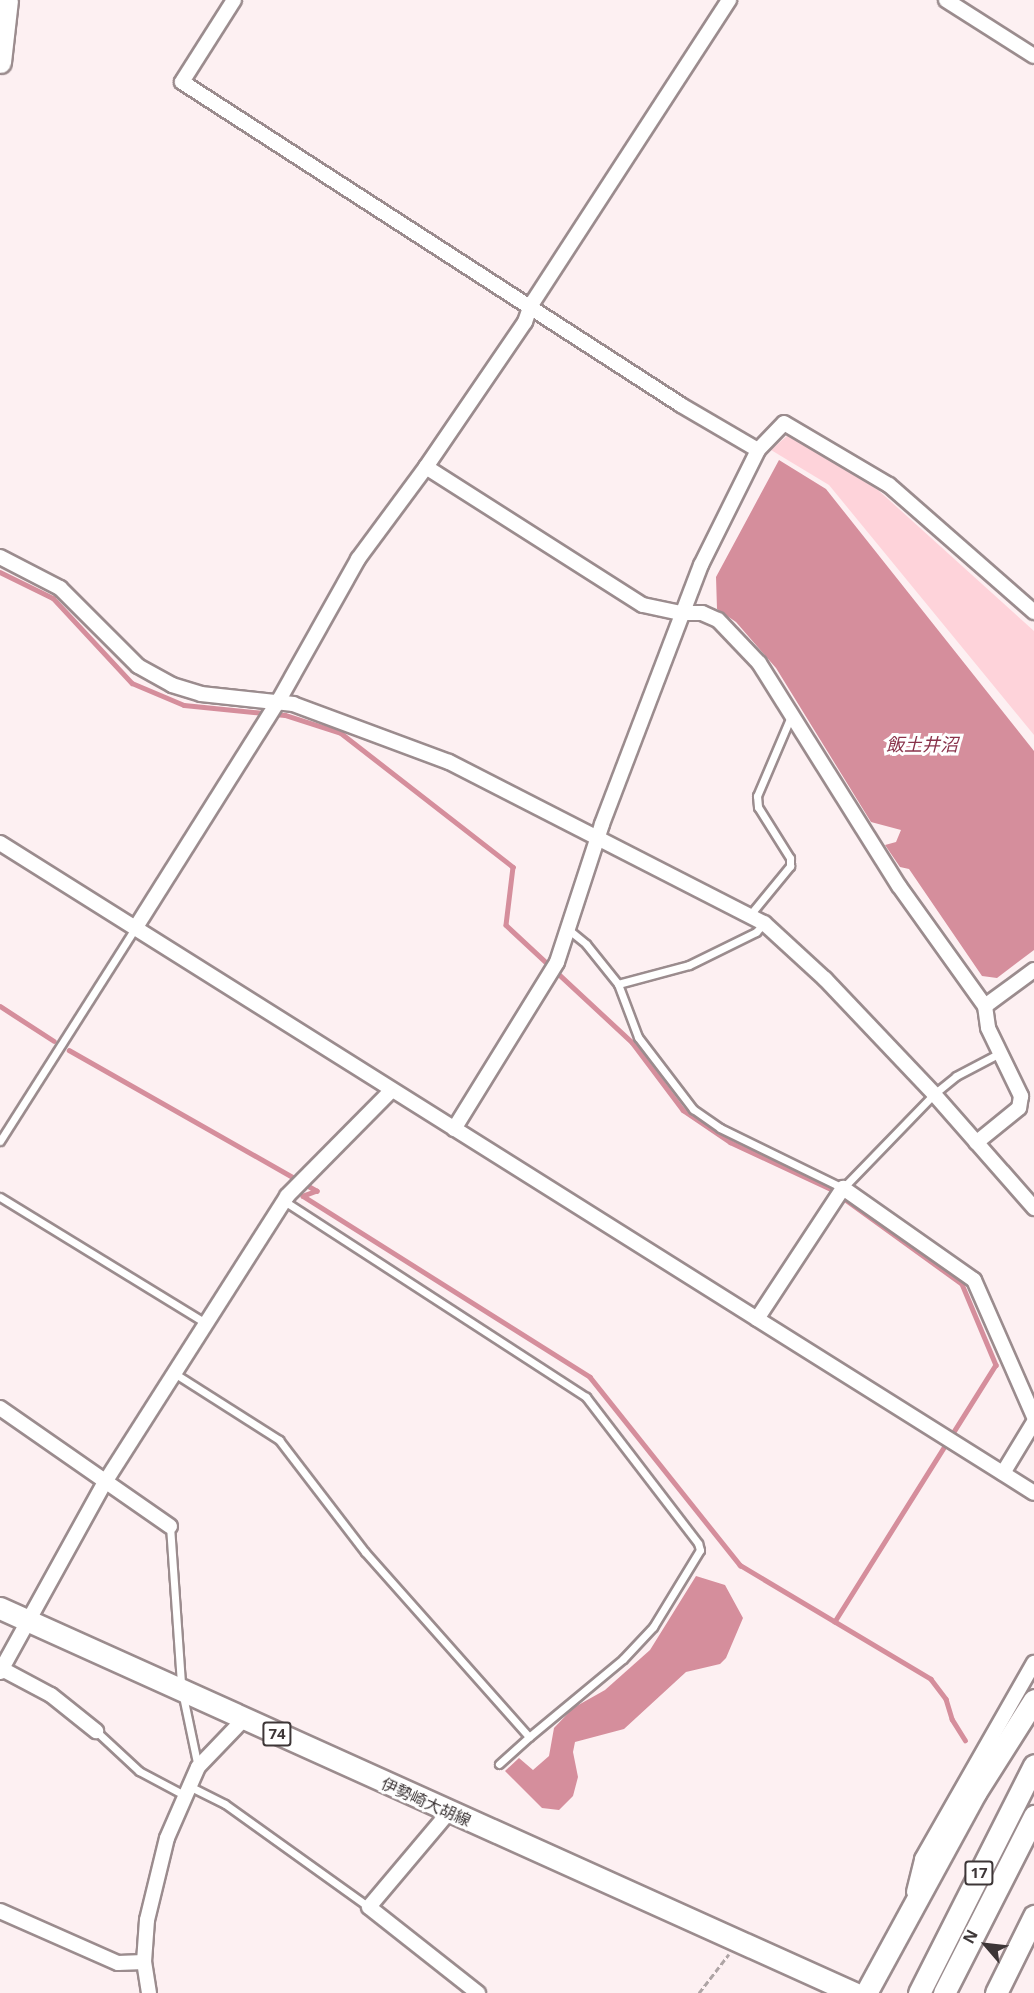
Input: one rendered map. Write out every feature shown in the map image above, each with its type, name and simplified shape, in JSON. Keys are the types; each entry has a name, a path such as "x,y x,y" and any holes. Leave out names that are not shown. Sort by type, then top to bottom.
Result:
{"main road":[{"path":"0,62 7,0"},
{"name":"伊勢崎大胡線","path":"0,1608 854,1993"},
{"path":"866,1993 910,1909 938,1845 1034,1700"},
{"name":"17","path":"922,1987 1034,1765"},
{"name":"17","path":"944,1992 1034,1816"},
{"path":"996,1993 1027,1943 1034,1916"}],"street":[{"path":"234,0 182,82 531,305 681,405 758,450"},
{"path":"136,927 279,700 358,559 426,467 525,322 531,305 729,0"},
{"path":"946,0 1034,56"},
{"path":"454,1129 549,977 569,930 599,838 681,613 758,450 784,423 889,485 1034,612"},
{"path":"426,467 643,605 681,613 702,612 735,635 759,663 899,886 985,1006 988,1029 1021,1096 1019,1108 976,1143"},
{"path":"0,557 60,588 121,651 159,679 201,694 279,700 449,762 764,923 825,979 934,1094 1034,1208"},
{"path":"0,843 1034,1492"},
{"path":"985,1006 1034,970"},
{"path":"96,1731 51,1695 1,1671 105,1482 204,1322 284,1201 391,1090"},
{"path":"758,1319 843,1188 974,1280 1034,1417"},
{"path":"0,1408 170,1526"},
{"path":"1003,1473 1034,1422"},
{"path":"938,1845 1034,1663"},
{"path":"148,1993 144,1962 151,1895 164,1848 198,1767 244,1719"},
{"path":"449,1812 369,1907 477,1993"},
{"path":"0,1911 118,1963 144,1962"}],"lane":[{"path":"749,916 790,866 790,858 758,807 757,796 792,714"},
{"path":"618,984 688,965 756,932 764,923"},
{"path":"0,1141 136,927"},
{"path":"569,930 586,944 618,984 638,1037 693,1109 720,1128 843,1188 934,1094 956,1076 1000,1053"},
{"path":"0,1197 204,1322"},
{"path":"284,1201 576,1388 698,1544 700,1550 646,1637 499,1764"},
{"path":"174,1373 279,1440 365,1552 529,1737"},
{"path":"170,1526 183,1691 198,1767"},
{"path":"96,1731 139,1772 225,1804 369,1907"}],"path":[{"path":"699,1993 738,1941"}],"shaded area":[{"path":"788,435 878,490 1034,631 1034,735 829,485 771,450"}],"water":[{"name":"飯土井沼","path":"779,460 826,489 1034,751 1034,950 997,978 982,976 909,869 900,867 885,845 896,842 901,830 871,822 776,668 736,622 717,609 716,577"},
{"path":"696,1576 725,1585 743,1618 726,1658 720,1664 686,1672 624,1729 575,1742 573,1752 578,1777 573,1796 559,1810 542,1808 505,1771 519,1758 533,1770 549,1756 554,1728 573,1708 605,1690 650,1650"}],"waterway":[{"path":"0,572 53,598 132,683 184,705 285,715 341,733 513,867 506,925 632,1042 683,1110 730,1142 831,1189 962,1284 996,1365 835,1622"},
{"path":"0,1006 54,1041"},
{"path":"69,1050 317,1191 303,1196 590,1377 740,1565 931,1679 946,1699 952,1719 965,1740"}]}
